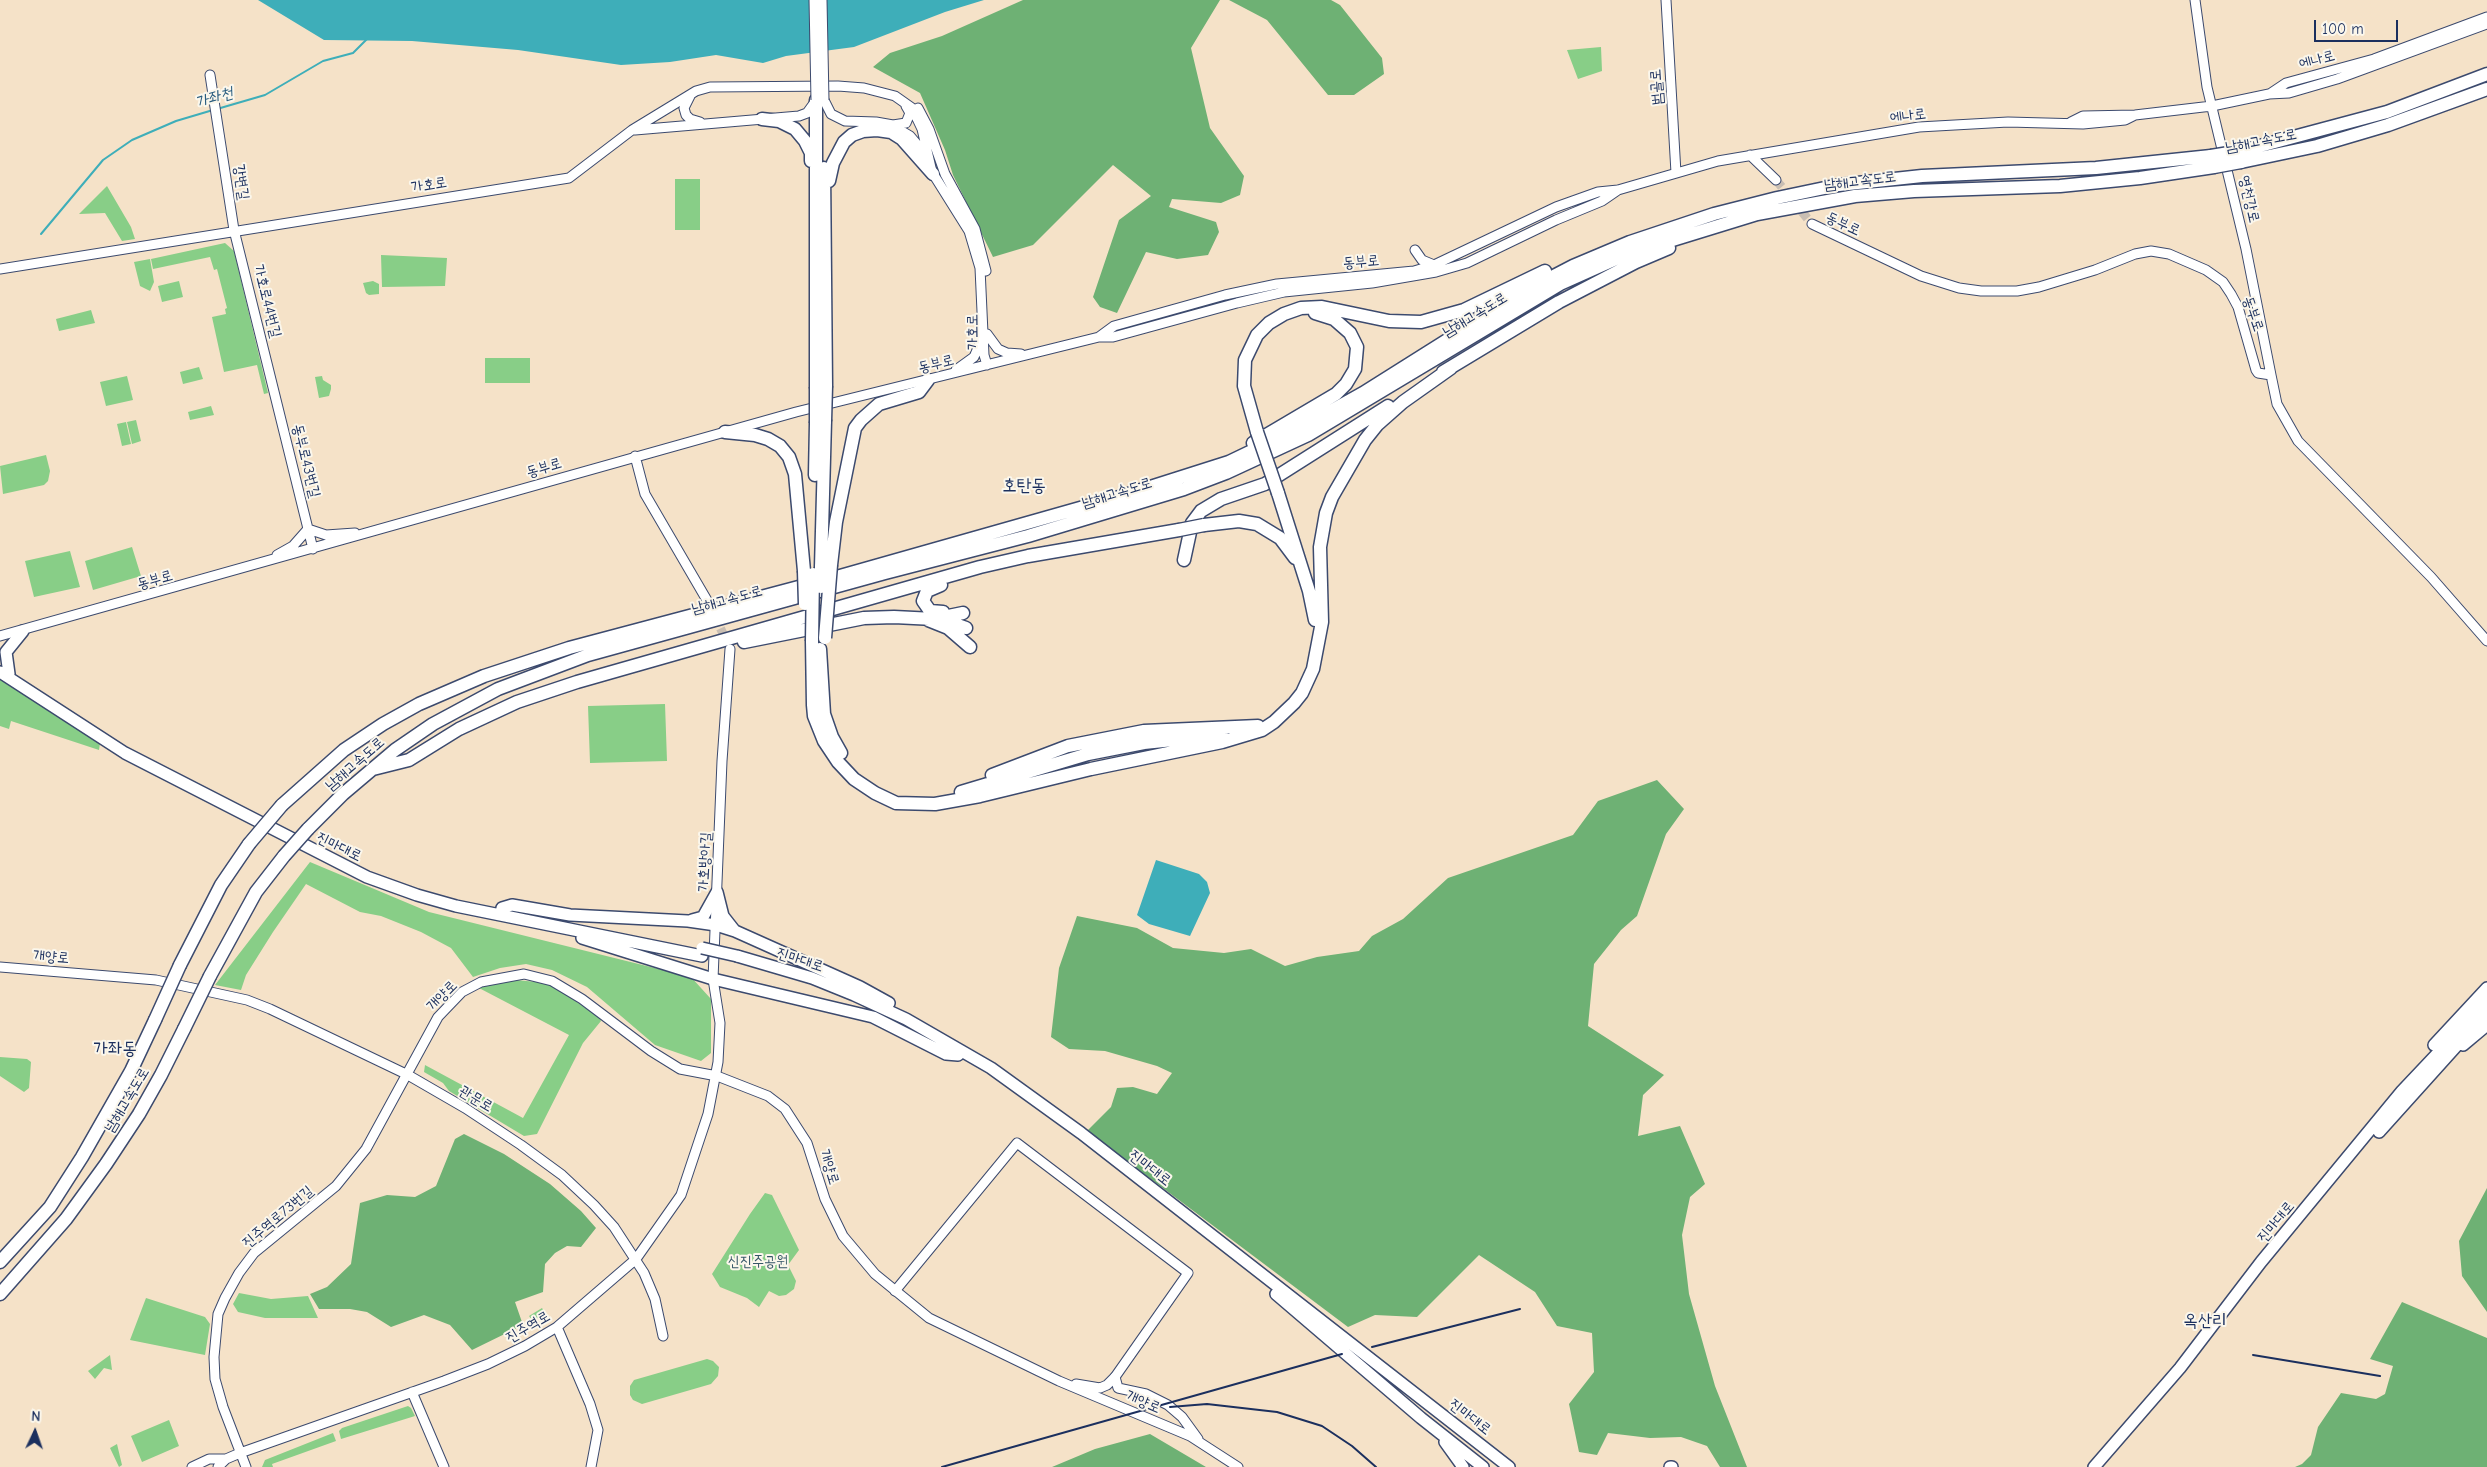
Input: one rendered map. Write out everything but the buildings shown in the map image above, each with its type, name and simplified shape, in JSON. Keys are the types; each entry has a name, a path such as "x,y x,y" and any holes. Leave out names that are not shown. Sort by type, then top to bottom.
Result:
{"highway":[{"name":"남해고속도로","path":"2241,156 2387,112 2487,74"},
{"name":"남해고속도로","path":"0,1294 66,1219 106,1164 144,1106 210,976 256,892 284,856 308,829 369,770 433,724 498,689 588,655 885,573 1028,536 1184,489 1226,473 1308,435 1560,284 1627,254 1757,214 1856,196 1914,191 2060,186 2140,178 2212,161 2317,146 2388,126 2487,89"},
{"path":"820,100 821,386 817,670 814,716 824,741 838,762 854,779 885,799 896,803 934,804 1222,742 1262,730 1285,714 1302,693 1313,669 1322,622 1320,546 1326,513 1332,497 1365,440 1377,426 1403,402 1451,368"},
{"path":"762,119 788,124 805,141 811,152 820,217"},
{"path":"820,217 832,163 844,142 852,135 863,131 891,132 911,146 933,174"},
{"name":"남해고속도로","path":"0,1262 50,1206 76,1165 131,1071 180,965 221,885 249,844 282,805 344,750 383,724 428,700 484,676 569,648 840,576 1154,487 1229,462 1298,429 1363,393 1491,311 1573,266 1630,242 1714,214 1839,185 1922,176 2212,161"},
{"path":"1184,560 1192,523 1201,510 1221,499 1265,484 1559,302 1636,262 1672,247 1737,226 1757,214"},
{"path":"1319,637 1317,602 1260,431 1246,396 1245,360 1257,335 1269,323 1284,314 1301,308 1322,307 1389,321 1421,322 1464,310 1559,264 1573,266"},
{"path":"1229,462 1265,434 1321,403 1346,384 1355,369 1357,347 1350,334 1334,319 1309,312 1296,315 1285,319 1264,337 1254,357 1252,373 1252,391 1260,431"},
{"path":"817,568 836,522 855,428 879,404 919,392 928,380"},
{"path":"725,432 756,435 768,439 780,446 789,457 795,474 817,568 816,640"},
{"path":"817,670 828,727 837,747 859,775 881,789 908,798 949,796 1088,754 1144,743 1231,734 1258,726 1283,709 1302,683 1314,652 1316,629 1313,606 1281,492"},
{"path":"369,770 409,760 459,729 517,702 577,682 1009,560 1204,525 1239,521 1257,524 1274,533 1293,554 1313,606"},
{"path":"665,657 864,618 939,618 963,610 932,612 925,606 923,597 927,591 935,586 983,573 1009,560"},
{"path":"924,618 948,628 967,639 939,618"},
{"path":"3,671 6,652 23,631"},
{"name":"진마대로","path":"3,671 129,747 370,871 419,888 702,952"},
{"name":"진마대로","path":"3,671 125,754 367,877 417,895 456,906 702,952"},
{"path":"688,921 703,917 717,892"},
{"path":"717,892 723,916 735,931"},
{"path":"502,908 512,905 570,915 688,921 716,925 735,931 860,987 924,1022 935,1034"},
{"path":"534,921 550,929 611,946 713,979 873,1017 946,1054 958,1055"},
{"path":"702,952 736,960"},
{"name":"진마대로","path":"736,960 812,978 846,991 935,1034 991,1068 1081,1133 1509,1467"},
{"name":"진마대로","path":"736,960 852,1001 903,1025 958,1055 1009,1089 1273,1292 1421,1418 1483,1467"},
{"path":"2402,1091 2418,1064 2487,988"},
{"name":"진마대로","path":"2094,1467 2180,1368 2261,1262 2402,1091 2487,1001"},
{"name":"진마대로","path":"2104,1467 2168,1394 2267,1268 2396,1112 2487,1012"},
{"path":"2435,1068 2487,1025"},
{"path":"1421,1418 1448,1445 1463,1467"}],"street":[{"path":"814,0 820,100 831,114 845,121 876,122 893,125 906,123 910,113 908,108 895,96"},
{"path":"632,130 762,119 807,113 820,100 822,0"},
{"name":"범골로","path":"1666,0 1676,173"},
{"name":"영천강로","path":"2194,0 2207,87 2246,249 2271,376"},
{"name":"에나로","path":"2269,94 2286,83 2374,59 2487,17"},
{"name":"에나로","path":"1750,155 1918,127 2008,122 2071,122 2083,124 2125,120 2135,115 2212,106 2269,94 2289,92 2337,79 2487,24"},
{"name":"강변길","path":"210,75 221,136 234,230"},
{"name":"가호로","path":"0,268 569,178 632,130 691,94 710,87 725,85 838,86 862,84 882,86 908,98 924,118 945,174 975,229 984,258 985,335"},
{"name":"가호로","path":"838,86 879,91 895,96 906,102 917,117 933,174 969,231 977,255 980,268 987,365"},
{"path":"691,94 684,108 690,119 720,122"},
{"path":"893,125 910,136 959,199"},
{"path":"1750,155 1776,180"},
{"name":"동부로","path":"1099,337 1114,326 1224,295 1269,286 1414,271 1434,265 1556,207 1598,192 1618,190 1676,173 1750,155"},
{"name":"동부로","path":"0,636 255,566 635,456 796,412 1099,337 1114,337 1284,292 1372,283 1436,272 1466,263 1556,220 1602,201 1618,190"},
{"name":"동부로","path":"1812,224 1921,276 1959,288 1981,291 2016,291 2039,287 2095,270 2135,254 2151,251 2169,254 2206,270 2223,282 2238,307 2256,370 2258,373 2271,376"},
{"name":"가호로44번길","path":"234,230 272,379"},
{"path":"1415,250 1422,260 1434,265"},
{"path":"951,374 974,356 985,335 998,349 1007,353 1032,355"},
{"path":"2271,376 2277,404 2298,441 2431,577 2487,641"},
{"name":"동부로43번길","path":"272,379 313,549"},
{"path":"635,456 645,494 708,602"},
{"path":"255,566 293,546 308,529 326,535 370,532"},
{"path":"0,632 23,631"},
{"name":"가호방아길","path":"716,1076 720,1033 713,979 722,761 730,650"},
{"name":"개양로","path":"0,966 156,980 189,987"},
{"name":"개양로","path":"408,1075 438,1017 462,992 481,982 524,974 552,981 582,999 651,1051 680,1068 716,1076 768,1096 785,1109 808,1143 825,1199 843,1236 875,1274 929,1318 1059,1381 1190,1436 1238,1467"},
{"name":"관문로","path":"189,987 247,1000 270,1009 408,1075 500,1131 562,1175 600,1212 636,1259 655,1299 663,1336"},
{"name":"진주역로73번길","path":"246,1467 223,1407 215,1379 214,1357 218,1314 239,1273 254,1253 298,1218 343,1177 366,1149 408,1075"},
{"name":"진주역로","path":"218,1467 226,1459 240,1453 488,1364 557,1327 636,1259 682,1195 694,1162 716,1076"},
{"path":"895,1291 1017,1143 1188,1273 1115,1377 1107,1385 1100,1388"},
{"path":"557,1327 590,1404 598,1430 591,1467"},
{"path":"1115,1377 1118,1388 1125,1391"},
{"path":"1059,1381 1146,1394 1168,1405 1182,1417 1201,1443"},
{"path":"412,1392 444,1467"},
{"name":"진주역로","path":"192,1467 209,1459 226,1459"}],"green space":[{"path":"1023,0 1220,0 1191,48 1210,128 1244,176 1240,195 1221,203 1172,199 1169,207 1216,222 1219,232 1208,255 1177,259 1146,252 1117,313 1100,307 1093,297 1119,220 1151,196 1113,165 1033,245 993,257 953,175 945,150 920,93 873,67 890,53 942,36"},
{"path":"1229,0 1331,0 1340,5 1382,58 1384,74 1354,95 1328,95 1267,20"},
{"path":"1601,47 1602,71 1578,79 1567,50"},
{"path":"675,179 700,179 700,230 675,230"},
{"path":"107,186 131,227 135,239 122,241 105,213 79,214"},
{"path":"225,243 234,251 268,393 264,394 257,365 224,372 212,317 226,314 225,309 227,308 217,269 214,270 210,257 153,269 151,259"},
{"path":"381,255 447,258 445,286 382,287"},
{"path":"150,259 154,282 150,291 140,286 134,262"},
{"path":"179,281 183,297 162,302 158,286"},
{"path":"373,281 379,284 379,294 369,295 366,293 363,283"},
{"path":"91,310 95,323 59,331 56,319"},
{"path":"485,358 530,358 530,383 485,383"},
{"path":"199,367 203,379 183,384 180,372"},
{"path":"127,376 133,400 106,406 100,382"},
{"path":"322,376 323,380 331,385 331,389 329,396 319,398 315,377"},
{"path":"211,406 214,415 190,420 188,412"},
{"path":"136,420 141,441 132,444 127,422"},
{"path":"126,422 131,444 122,446 117,424"},
{"path":"46,455 50,471 48,481 44,485 3,494 0,466"},
{"path":"132,547 141,576 93,590 85,561"},
{"path":"70,551 80,587 34,597 25,561"},
{"path":"4,679 100,743 99,750 11,721 9,729 0,726 0,680"},
{"path":"665,704 667,761 590,763 588,706"},
{"path":"1657,780 1684,809 1666,834 1637,916 1621,930 1594,964 1588,1026 1664,1075 1643,1095 1638,1136 1680,1126 1705,1184 1690,1197 1682,1235 1689,1294 1715,1386 1747,1467 1720,1467 1707,1446 1681,1437 1650,1438 1608,1433 1597,1455 1579,1452 1569,1404 1594,1372 1592,1333 1557,1326 1535,1292 1479,1255 1417,1317 1375,1315 1348,1327 1087,1131 1111,1107 1117,1088 1133,1087 1157,1094 1172,1073 1157,1066 1105,1051 1069,1049 1051,1037 1059,968 1077,916 1137,928 1173,948 1224,953 1251,949 1285,966 1317,957 1359,951 1372,936 1403,919 1448,878 1573,835 1598,801"},
{"path":"310,862 429,912 691,977 711,999 711,1053 701,1061 655,1045 587,987 552,970 526,964 500,968 473,977 451,948 421,932 381,916 360,912 306,884 246,975 241,990 215,985"},
{"path":"515,980 549,983 599,1017 601,1021 583,1043 537,1134 524,1136 449,1091 443,1083 424,1072 425,1065 523,1118 569,1035 479,988 494,982"},
{"path":"0,1057 27,1059 31,1062 29,1088 24,1092 0,1076"},
{"path":"464,1134 504,1154 550,1184 581,1211 596,1228 581,1247 567,1246 555,1253 545,1264 543,1292 515,1302 523,1325 472,1350 450,1325 424,1315 391,1327 367,1312 350,1309 319,1309 310,1294 327,1287 351,1264 360,1203 387,1195 415,1197 436,1186 455,1139"},
{"path":"2487,1188 2487,1312 2462,1276 2459,1241"},
{"name":"신진주공원","path":"765,1193 772,1195 799,1250 788,1265 796,1281 794,1289 786,1295 779,1296 769,1291 759,1307 747,1298 720,1287 712,1274"},
{"path":"239,1293 271,1299 308,1296 318,1318 265,1318 238,1312 233,1304"},
{"path":"146,1298 205,1317 210,1324 205,1355 130,1340"},
{"path":"2402,1302 2487,1338 2487,1467 2295,1467 2302,1464 2311,1455 2318,1427 2341,1393 2376,1399 2385,1394 2393,1366 2370,1359"},
{"path":"542,1308 545,1313 533,1321 529,1316"},
{"path":"110,1355 112,1370 104,1368 95,1379 88,1371"},
{"path":"707,1359 713,1361 719,1367 718,1376 711,1384 642,1404 633,1400 630,1395 630,1386 634,1380"},
{"path":"408,1406 415,1416 341,1439 339,1431 342,1428"},
{"path":"169,1420 179,1446 142,1462 131,1436"},
{"path":"333,1433 336,1441 272,1464 273,1467 262,1467 265,1460"},
{"path":"1150,1434 1206,1467 1052,1467 1095,1449"},
{"path":"117,1444 122,1465 119,1467 110,1448"}],"water":[{"path":"258,0 984,0 945,12 854,47 786,56 763,63 716,55 670,62 621,65 518,50 412,41 324,40"},
{"path":"1156,860 1199,874 1207,882 1210,893 1190,936 1149,924 1137,915"}],"waterway":[{"name":"가좌천","path":"217,109 265,95 323,61 353,53 367,39"},
{"name":"가좌천","path":"41,234 103,160 132,140 176,121 213,110"}],"tunnel":[{"path":"1776,180 1812,224"},
{"path":"715,616 728,645"}],"railway":[{"path":"1372,1347 1520,1309"},
{"path":"942,1467 1342,1354"},
{"path":"2253,1355 2380,1376"},
{"path":"1170,1407 1207,1404 1277,1412 1322,1426 1352,1446 1376,1467"}],"district":[{"name":"호탄동","path":"1024,486"},
{"name":"가좌동","path":"115,1049"},
{"name":"옥산리","path":"2205,1321"}]}
